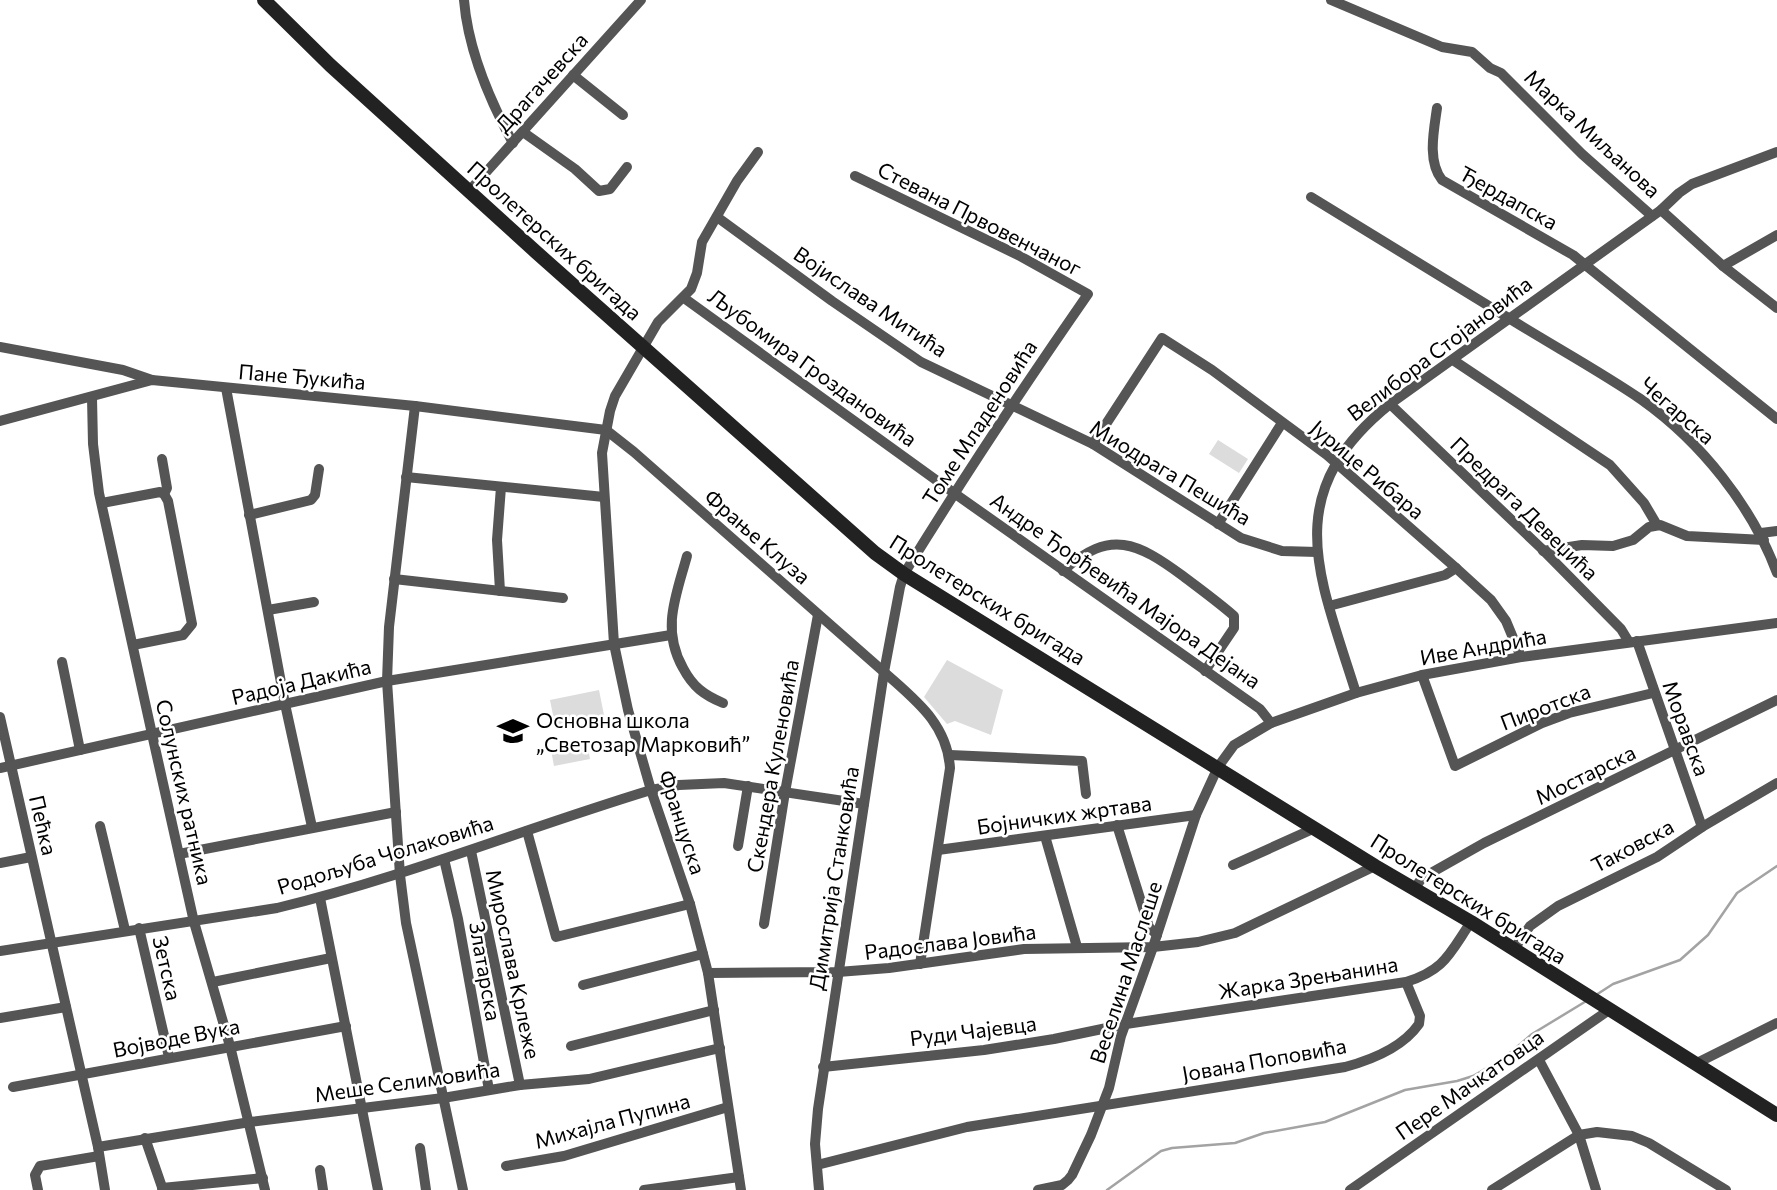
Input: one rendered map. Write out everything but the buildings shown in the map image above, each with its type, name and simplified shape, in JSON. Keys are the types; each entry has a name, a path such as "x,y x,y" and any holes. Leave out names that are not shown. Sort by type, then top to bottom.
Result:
{"street":[{"name":"Пролетерских бригада","path":"264,0 340,74 642,347 876,553 904,574 1375,866 1471,922 1777,1115"},
{"path":"464,0 476,61 513,143"},
{"name":"Драгачевска","path":"470,190 641,0"},
{"name":"Марка Миљанова","path":"1331,0 1442,47 1472,52 1507,79 1583,154 1777,309"},
{"path":"573,75 623,115"},
{"name":"Ђердапска","path":"1437,108 1433,140 1438,176 1585,264"},
{"path":"523,132 575,169 599,191 610,189 627,167"},
{"path":"684,298 691,289 696,274 702,242 737,181 758,152"},
{"name":"Велибора Стојановића","path":"1356,693 1321,580 1317,552 1318,514 1326,482 1354,436 1390,404 1657,213 1692,184 1777,152"},
{"name":"Стевана Првовенчаног","path":"855,176 1017,255 1088,294"},
{"name":"Чегарска","path":"1311,197 1618,385 1666,419 1720,473 1762,537 1777,573"},
{"name":"Војислава Митића","path":"717,217 921,362 1011,404"},
{"path":"1723,266 1777,235"},
{"path":"1585,264 1777,419"},
{"name":"Томе Младеновића","path":"904,574 1011,404 1088,294"},
{"name":"Француска","path":"684,298 664,313 615,396 603,453 604,497 614,644 628,710 651,790 690,904 708,973 741,1190"},
{"name":"Љубомира Гроздановића","path":"684,298 954,493"},
{"name":"Јурице Рибара","path":"1093,444 1162,338 1212,370 1336,463 1456,568 1491,600 1506,621 1521,657"},
{"path":"0,347 131,372 152,380"},
{"path":"1453,360 1610,465 1644,503 1657,525"},
{"path":"128,387 133,378 131,372"},
{"name":"Пане Ђукића","path":"0,421 152,380 415,406 606,430"},
{"path":"226,388 285,704 312,827"},
{"name":"Солунских ратника","path":"92,398 93,444 102,503 152,734 194,922 230,1046 265,1190"},
{"name":"Миодрага Пешића","path":"1011,404 1093,444 1241,538 1282,551 1317,552"},
{"name":"Предрага Девеџића","path":"1390,404 1544,551 1633,642"},
{"path":"415,406 394,579 387,681 400,875 406,923 463,1190"},
{"path":"1218,524 1282,423"},
{"name":"Фрање Клуза","path":"606,430 884,672 935,720 950,755"},
{"path":"162,459 167,488 164,494"},
{"path":"250,515 311,500 315,495 319,469"},
{"path":"406,477 604,497"},
{"path":"500,591 496,540 501,486"},
{"path":"102,503 156,493 164,494"},
{"name":"Андре Ђорђевића Мајора Дејана","path":"954,493 1260,709 1272,723"},
{"path":"133,645 183,635 191,624 168,501 164,494"},
{"path":"1544,551 1582,545 1613,546 1633,540 1649,527 1657,525 1667,526 1687,536 1762,537 1777,531"},
{"path":"1063,571 1081,556 1109,545 1133,546 1158,558 1234,616 1234,628 1205,671"},
{"path":"687,556 675,602 671,635 677,657 692,683 708,696 723,703"},
{"path":"1329,606 1446,575 1456,568"},
{"name":"Димитрија Станковића","path":"819,1190 815,1144 823,1066 884,672 904,574"},
{"path":"394,579 562,598"},
{"path":"268,610 314,602"},
{"name":"Скендера Куленовића","path":"764,924 818,615"},
{"name":"Иве Андрића","path":"1218,767 1234,744 1272,723 1356,693 1422,675 1521,657 1777,623"},
{"name":"Радоја Дакића","path":"5,767 387,681 671,635"},
{"name":"Моравска","path":"1633,642 1676,751 1702,827"},
{"path":"62,662 80,750"},
{"name":"Пиротска","path":"1422,675 1455,766 1542,723 1569,713 1653,693"},
{"name":"Мостарска","path":"1415,889 1422,878 1484,844 1777,699"},
{"name":"Пећка","path":"0,718 5,767 31,857 105,1190"},
{"path":"920,964 950,755 1082,761 1086,794"},
{"name":"Веселина Маслеше","path":"1038,1190 1062,1185 1072,1175 1091,1135 1196,815 1218,767"},
{"name":"Родољуба Чолаковића","path":"0,950 194,922 320,898 400,875 651,790 704,783 748,786 864,804"},
{"name":"Таковска","path":"1514,949 1530,926 1558,906 1657,857 1777,783"},
{"path":"738,846 748,786"},
{"path":"179,853 396,812"},
{"name":"Бојничких жртава","path":"938,850 1196,815"},
{"path":"1117,825 1155,941"},
{"path":"100,826 125,930"},
{"path":"1233,865 1315,828"},
{"path":"527,831 556,937 690,904"},
{"path":"1045,836 1077,947"},
{"name":"Мирослава Крлеже","path":"471,850 520,1085"},
{"path":"0,863 31,857"},
{"name":"Златарска","path":"444,859 458,919 489,1090"},
{"name":"Радослава Јовића","path":"708,973 838,972 920,964 1024,949 1155,941 1198,942 1235,933 1375,866"},
{"path":"320,898 378,1190"},
{"name":"Жарка Зрењанина","path":"1126,1024 1406,982 1426,976 1437,969 1471,922"},
{"name":"Зетска","path":"139,928 169,1057"},
{"path":"583,985 703,954"},
{"path":"212,982 331,958"},
{"name":"Јована Поповића","path":"1101,1105 1345,1067 1366,1061 1398,1043 1419,1024 1419,1016 1406,982"},
{"path":"0,1018 66,1007"},
{"name":"Пере Мачкатовца","path":"1350,1190 1539,1060 1606,1008"},
{"path":"571,1046 714,1010"},
{"path":"1695,1064 1777,1023"},
{"name":"Руди Чајевца","path":"823,1066 984,1050 1126,1024"},
{"name":"Војводе Вука","path":"13,1087 346,1026"},
{"name":"Меше Селимовића","path":"38,1190 35,1175 37,1169 145,1138 520,1085 613,1075 720,1048"},
{"path":"1539,1060 1579,1135 1595,1190"},
{"path":"817,1165 967,1127 1101,1105"},
{"name":"Михајла Пупина","path":"506,1166 564,1156 728,1107"},
{"path":"1492,1190 1579,1135 1597,1132 1641,1139 1726,1190"},
{"path":"145,1138 162,1189 263,1178"},
{"path":"421,1148 426,1190"},
{"path":"320,1170 323,1190"},
{"path":"645,1190 739,1177"}],"shaded area":[{"path":"1218,440 1248,459 1239,473 1209,454"},
{"path":"947,660 1003,690 991,735 955,721 947,724 924,697"},
{"path":"599,690 604,715 555,725 550,700"},
{"path":"587,743 590,759 554,766 551,750"}],"waterway":[{"path":"1596,995 1613,984 1680,960 1708,935 1737,893 1777,866"},
{"path":"1107,1190 1161,1151 1235,1143 1264,1133 1325,1122 1405,1090 1473,1076 1504,1058 1532,1034 1588,1000"}],"place":[{"name":"Основна школа „Светозар Марковић”","path":"513,731"}]}
